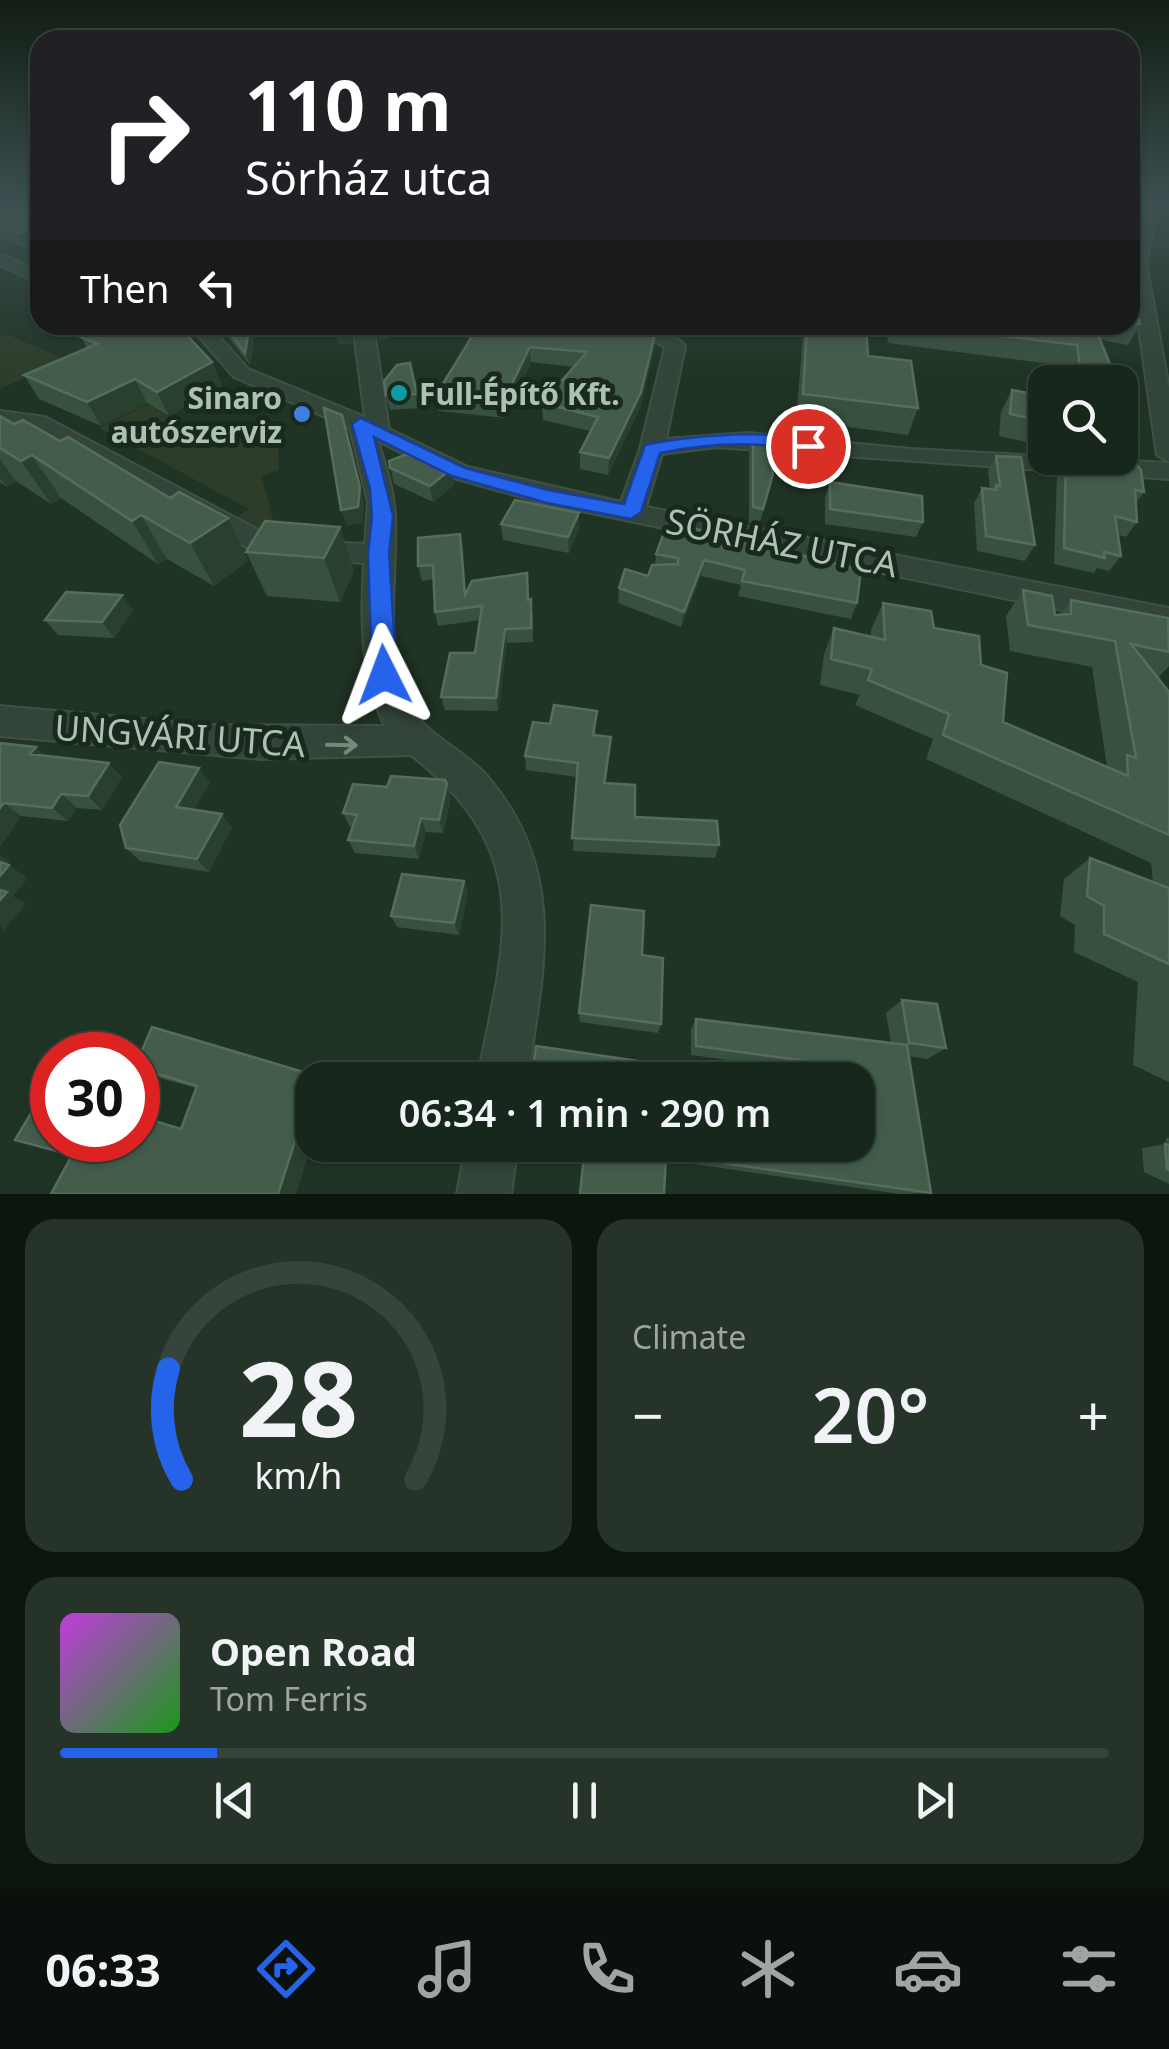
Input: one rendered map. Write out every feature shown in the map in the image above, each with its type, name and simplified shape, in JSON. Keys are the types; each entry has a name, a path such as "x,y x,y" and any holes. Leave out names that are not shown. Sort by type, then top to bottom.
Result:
{"street":[{"path":"1140,274 1158,308 1169,456"},
{"name":"SÖRHÁZ UTCA","path":"207,335 241,372 459,472 547,496 1169,620"},
{"path":"363,335 382,516 378,554 384,675 399,721 466,778 487,803 518,859 525,888 524,946 505,1062"},
{"path":"631,512 652,449 675,346 673,341 654,335"},
{"path":"0,418 37,422 272,549 378,554"},
{"path":"652,449 688,442 764,440 908,456 1169,470"},
{"name":"UNGVÁRI UTCA","path":"0,721 127,734 351,746 419,740"},
{"path":"484,1194 489,1162"}],"green space":[{"path":"6,334 66,359 0,389 0,337"},
{"path":"148,404 217,446 277,419 279,470 261,476 278,537 269,539 233,520 249,509 99,428"}],"building":[{"path":"187,335 212,362 157,392 135,379 87,402 24,375 97,344 81,337"},
{"path":"232,335 248,335 245,353"},
{"path":"473,335 655,335 641,392 609,458 580,452 598,417 542,403 587,352 530,347 503,402 436,395"},
{"path":"806,335 867,335 868,356 911,361 918,408 803,394"},
{"path":"996,335 1098,335 1110,364 1117,365 1080,365 1077,345"},
{"path":"410,363 417,394 386,395 384,381 397,365"},
{"path":"1012,390 1028,393 1028,418 1010,414"},
{"path":"324,408 342,415 360,487 358,507 341,510"},
{"path":"0,416 14,424 23,420 60,441 68,437 170,498 179,492 228,518 190,543 141,515 132,521 32,455 21,461 0,448"},
{"path":"753,438 767,439 773,474 763,509 753,507"},
{"path":"407,454 451,469 430,486 390,468 389,461"},
{"path":"996,456 1021,457 1035,545 986,536 982,488 996,490 996,485 1000,486"},
{"path":"1138,466 1144,492 1135,490 1137,522 1115,516 1121,556 1104,552 1105,558 1064,548 1066,475 1138,475"},
{"path":"830,482 922,496 923,522 830,509"},
{"path":"515,500 579,513 568,537 501,524"},
{"path":"265,521 340,527 324,558 246,552"},
{"path":"668,522 861,570 857,603 742,581 745,570 704,560 684,612 619,588 625,569 648,576 652,565 678,564 678,558 656,554"},
{"path":"460,534 465,595 472,581 527,573 531,628 505,629 496,698 441,697 450,653 475,653 482,606 435,612 433,565 418,566 418,538"},
{"path":"1023,590 1052,596 1055,615 1071,614 1071,600 1168,618 1169,652 1131,644 1169,692 1169,835 943,735 949,714 868,680 872,669 831,659 834,628 885,640 883,603 931,611 934,628 979,636 981,665 1007,673 1003,722 1128,776 1127,755 1136,758 1115,641 1028,625"},
{"path":"66,592 122,595 102,622 45,620"},
{"path":"554,705 597,711 593,735 611,737 604,783 635,785 635,817 717,821 719,845 572,838 578,763 525,756 533,722 550,724"},
{"path":"0,743 36,747 30,754 109,763 88,796 61,794 52,808 4,803 0,808"},
{"path":"159,762 199,768 176,807 222,814 197,859 126,848 120,825"},
{"path":"391,776 445,780 439,820 421,818 414,846 348,840 357,815 343,813 353,784 387,787"},
{"path":"1090,858 1169,888 1169,964 1104,934 1104,906 1087,896"},
{"path":"0,862 9,865 0,876"},
{"path":"402,874 464,881 454,923 391,916"},
{"path":"591,905 644,911 642,955 663,958 661,1024 579,1013"},
{"path":"902,1000 937,1004 946,1048 909,1043"},
{"path":"696,1019 907,1045 931,1193 715,1162 875,1162 875,1062 815,1062 696,1046"},
{"path":"152,1027 295,1069 295,1142 278,1194 51,1194 68,1162 160,1162 160,1123 181,1129 197,1086 160,1075 160,1032 150,1032"},
{"path":"536,1046 645,1062 534,1062"},
{"path":"30,1115 30,1144 15,1140"},
{"path":"1165,1144 1169,1145 1169,1170 1167,1169"},
{"path":"583,1162 666,1162 664,1194 580,1194"}],"place":[{"name":"Full-Építő Kft.","path":"399,393"},
{"name":"Sinaro autószerviz","path":"302,414"}],"route":[{"path":"384,675 378,554 380,489 361,424 459,472 547,496 631,512 652,449 688,442 764,440 808,446"}]}
